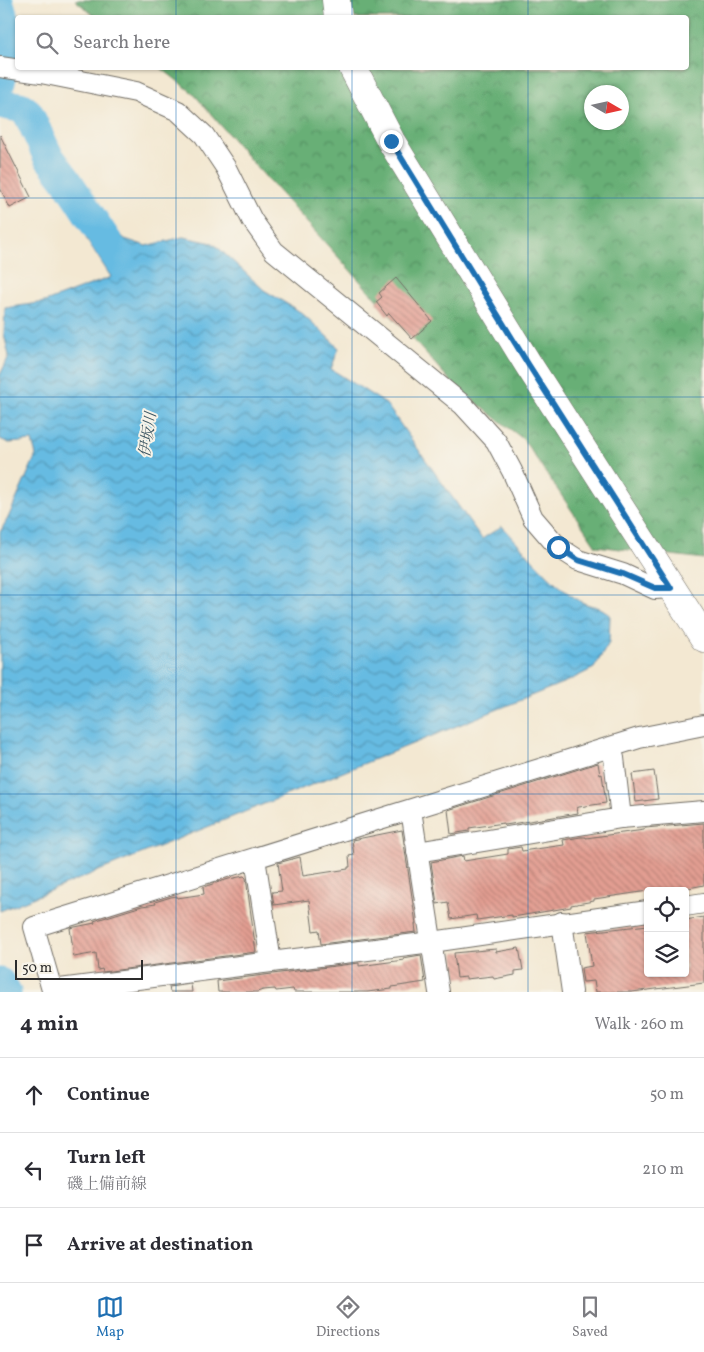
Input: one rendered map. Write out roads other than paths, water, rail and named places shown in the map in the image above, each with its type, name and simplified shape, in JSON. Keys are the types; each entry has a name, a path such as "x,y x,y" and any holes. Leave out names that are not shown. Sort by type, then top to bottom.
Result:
{"main road":[{"path":"336,0 338,15"},
{"path":"353,70 401,158 528,364 704,638"}],"street":[{"path":"0,67 15,69"},
{"path":"20,70 136,92 178,111 204,135 226,168 252,220 274,251 463,405 496,441 533,518 558,547 578,560 623,574 655,588 671,588"},
{"path":"644,912 432,942 52,990 34,927 640,738 704,725"},
{"path":"610,748 614,758 621,818"},
{"path":"412,810 439,992"},
{"path":"418,852 621,818 704,811"},
{"path":"256,858 271,962"},
{"path":"689,905 704,903"},
{"path":"562,922 572,992"}],"water":[{"path":"105,221 125,239 146,246 183,237 213,243 264,290 302,313 339,348 331,369 386,404 482,539 502,526 539,566 569,594 588,605 607,612 610,616 609,643 594,668 570,680 0,911 0,532 36,455 32,441 9,443 0,439 0,375 9,356 4,334 5,308 45,302 111,277 86,238"}],"waterway":[{"name":"伊坂川","path":"0,7 3,16 5,45 4,64 0,82"},
{"name":"伊坂川","path":"0,100 7,105 20,107 28,113 48,156 67,181 121,263"},
{"name":"伊坂川","path":"0,983 6,992"}]}
